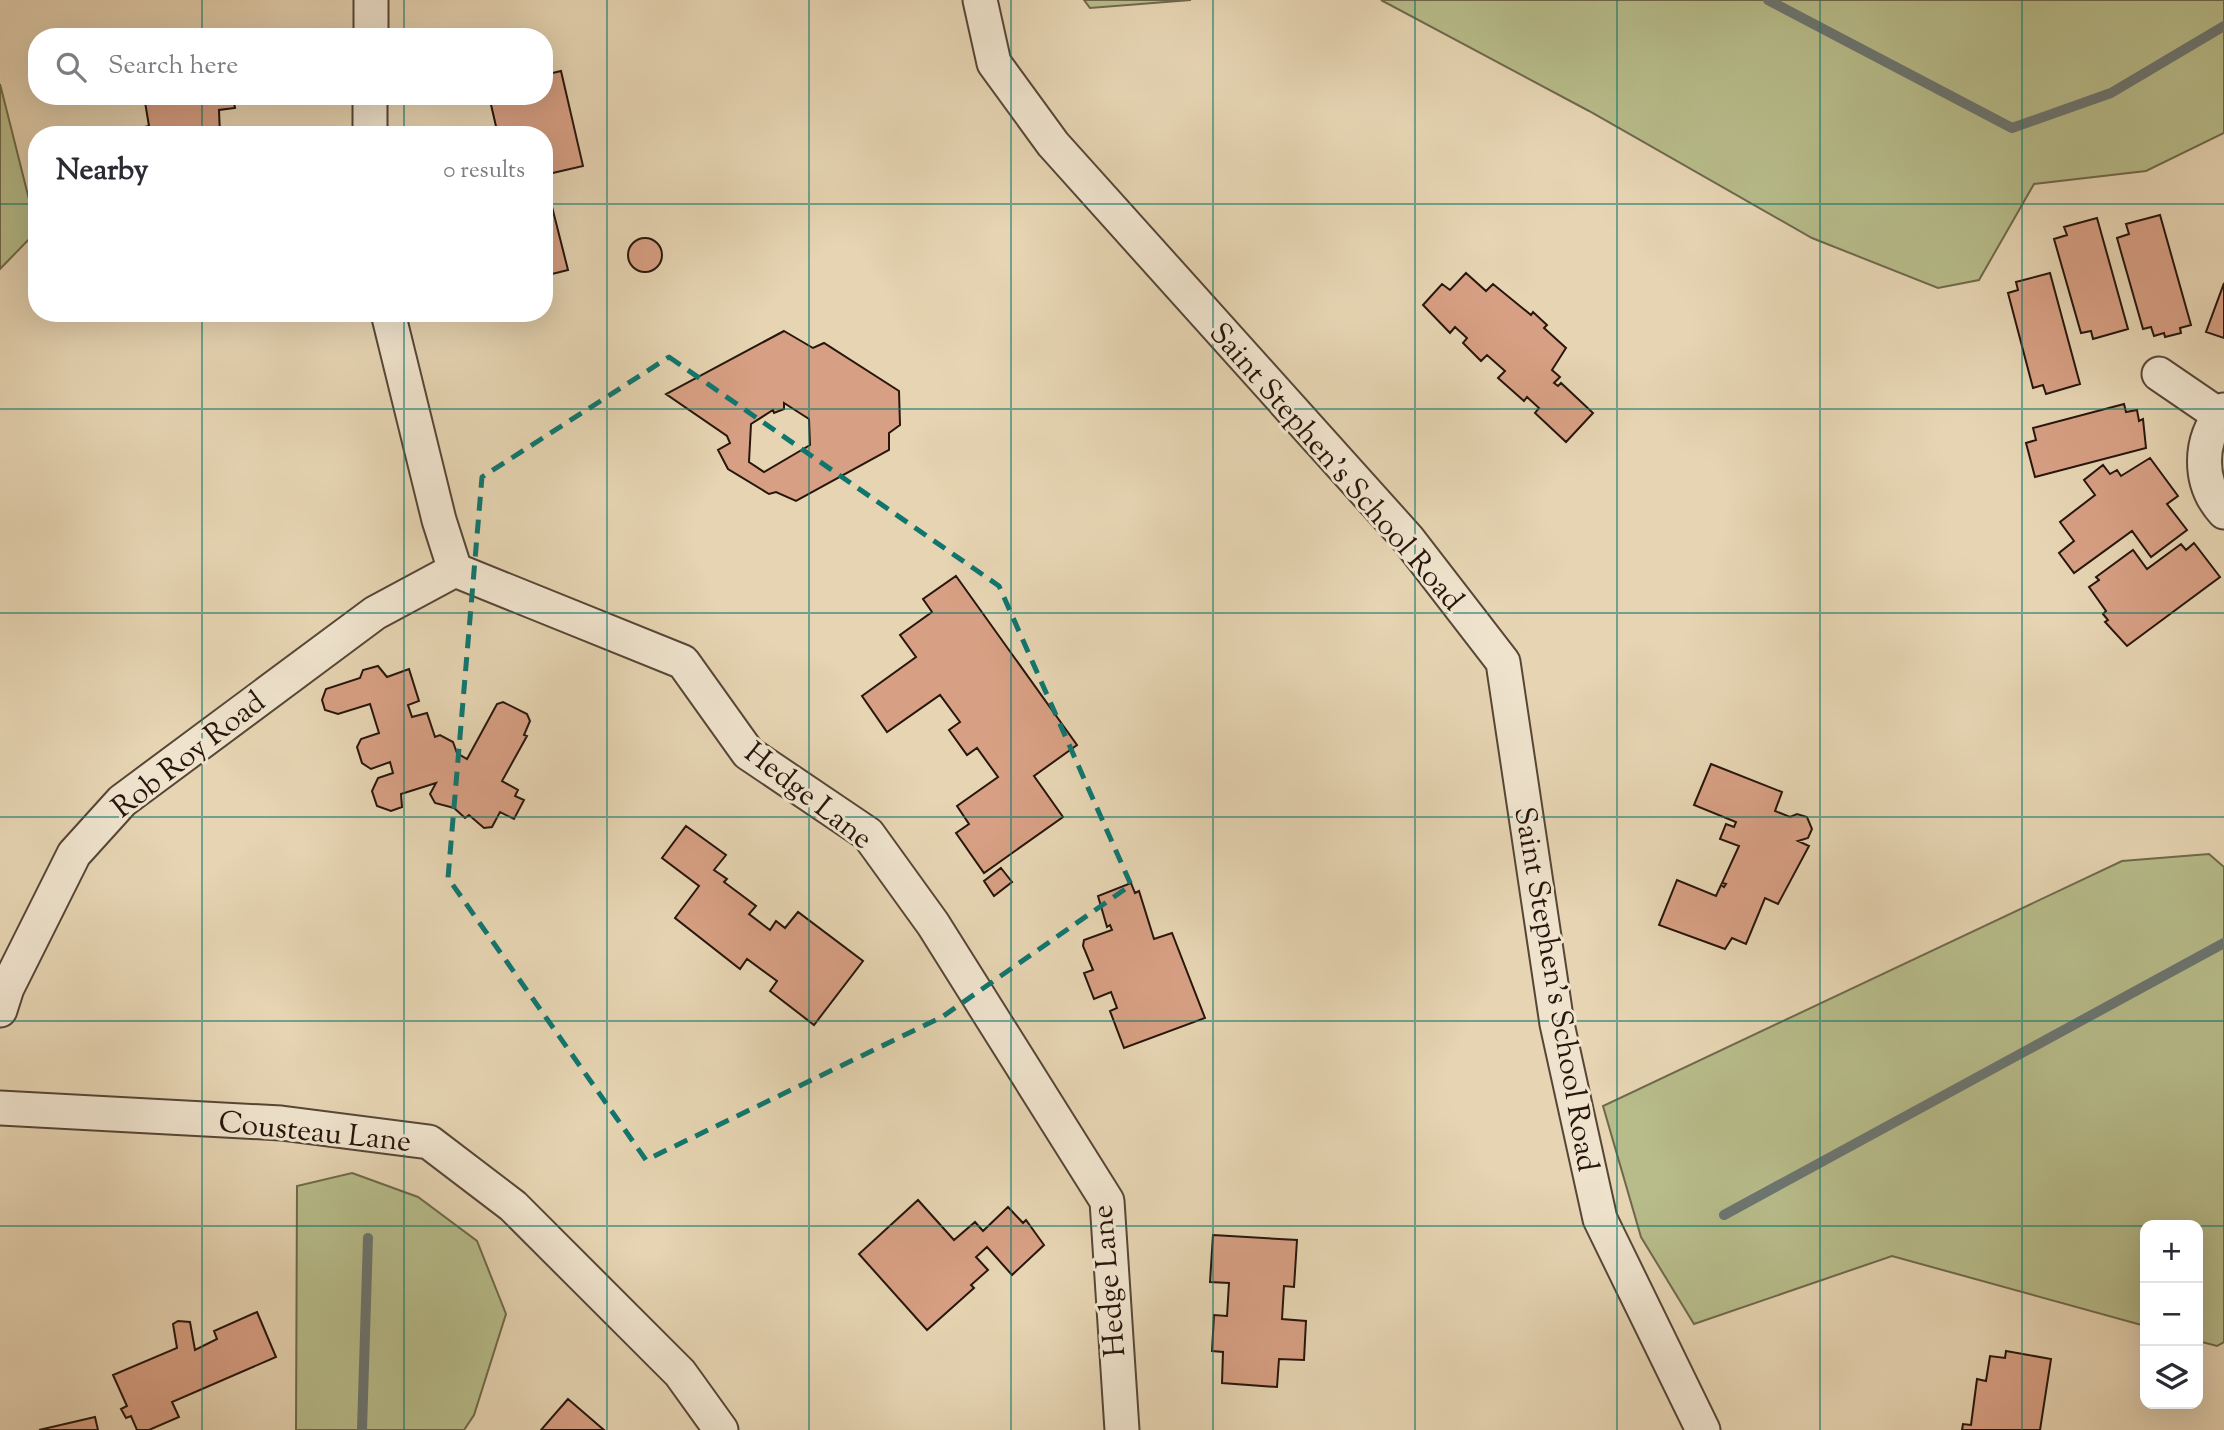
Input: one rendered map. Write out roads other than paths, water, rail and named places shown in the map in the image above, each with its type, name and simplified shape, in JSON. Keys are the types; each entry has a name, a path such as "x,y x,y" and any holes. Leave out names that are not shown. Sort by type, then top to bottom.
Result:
{"street":[{"path":"371,0 371,28"},
{"name":"Saint Stephen's School Road","path":"980,0 994,63 1053,144 1408,539 1503,662 1557,1024 1600,1219 1703,1430"},
{"path":"370,105 370,126"},
{"path":"390,322 439,520 455,570"},
{"path":"2159,374 2222,413 2206,445 2205,476 2215,502 2224,512"},
{"name":"Rob Roy Road","path":"0,1010 7,988 74,854 122,801 375,613 455,570"},
{"name":"Hedge Lane","path":"455,570 683,662 748,752 868,834 933,924 1107,1201 1122,1430"},
{"name":"Cousteau Lane","path":"0,1108 281,1124 429,1142 513,1206 680,1373 721,1430"}],"waterway":[{"path":"1768,0 2012,128 2111,93 2224,26"},
{"path":"1724,1215 2224,943"},
{"path":"362,1430 368,1238"}]}
